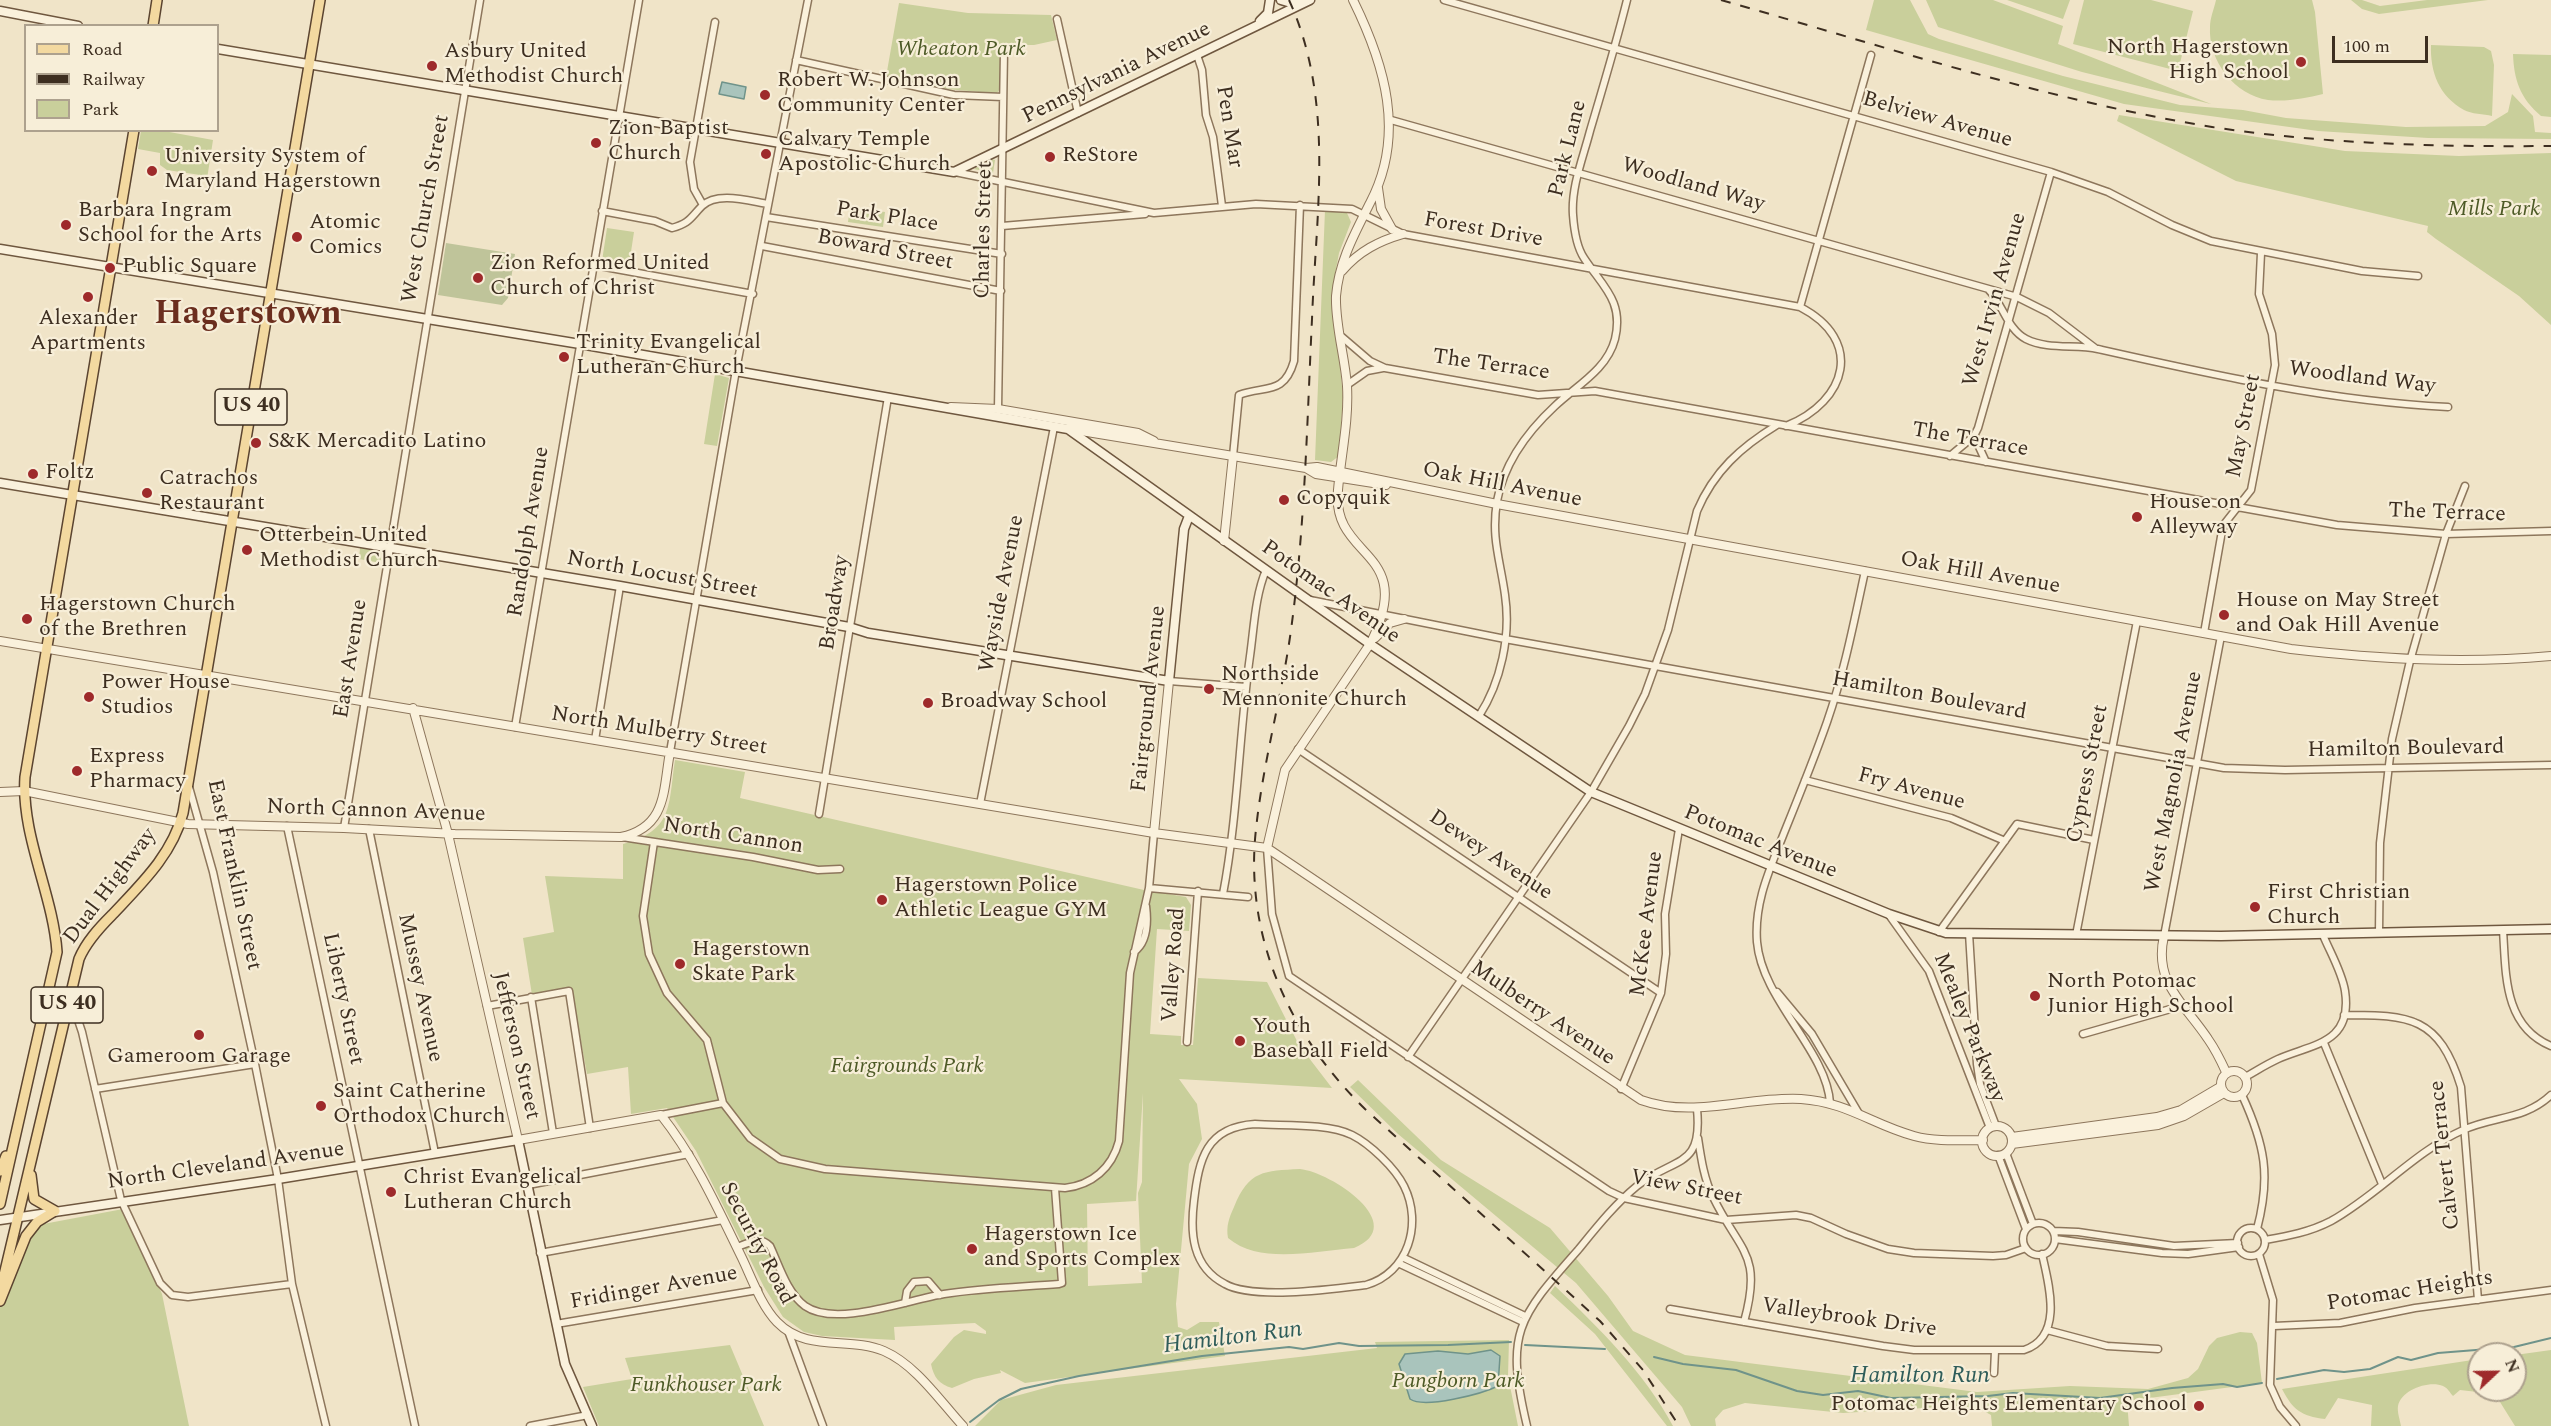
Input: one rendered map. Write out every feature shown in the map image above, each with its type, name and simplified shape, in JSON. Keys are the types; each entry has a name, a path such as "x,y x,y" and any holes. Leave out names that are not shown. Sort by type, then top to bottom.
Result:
{"main road":[{"path":"153,24 157,0"},
{"name":"US 40","path":"270,293 320,0"},
{"path":"1251,29 1268,12 1270,0"},
{"path":"1281,0 1291,3 1309,0"},
{"name":"Pennsylvania Avenue","path":"954,172 1309,0"},
{"path":"0,11 68,24"},
{"path":"219,49 954,172"},
{"name":"US 40","path":"24,791 134,132"},
{"path":"0,249 426,318 942,407 1055,423"},
{"name":"East Franklin Street","path":"189,786 270,293"},
{"name":"Oak Hill Avenue","path":"1055,423 1068,429"},
{"name":"Potomac Avenue","path":"1068,429 1370,644 1591,792 1889,914 1939,932 2164,936 2323,935 2551,929"},
{"name":"North Locust Street","path":"0,483 620,586 849,627 868,633 1169,681"},
{"name":"Fairground Avenue","path":"1169,681 1184,529 1189,516"},
{"name":"Dual Highway","path":"0,1292 76,969 87,944 159,862 180,824 189,786"},
{"name":"Dual Highway","path":"0,1204 56,964 56,936 24,791"},
{"path":"0,1172 19,1120"},
{"name":"North Cleveland Avenue","path":"0,1220 122,1200 278,1179 518,1140"},
{"name":"Jefferson Street","path":"518,1140 565,1364 592,1426"},
{"path":"32,1154 32,1195 39,1204 55,1211"},
{"path":"0,1300 26,1236 37,1222 55,1211"}],"street":[{"name":"West Church Street","path":"426,318 480,0"},
{"name":"Randolph Avenue","path":"515,727 639,0"},
{"path":"670,752 736,370 753,294 768,204 808,0"},
{"path":"1353,0 1378,60 1391,120 1388,152 1378,188 1344,255 1339,274 1336,307 1347,386 1347,419 1337,501 1342,522 1350,536 1375,563 1384,581 1383,615 1370,644"},
{"name":"Belview Avenue","path":"1444,0 2051,172 2108,192 2191,234 2261,253 2362,271 2418,276"},
{"name":"Park Lane","path":"1479,716 1494,687 1505,639 1505,597 1494,535 1497,504 1503,478 1512,458 1541,420 1592,375 1609,355 1617,328 1615,305 1604,284 1583,258 1575,229 1573,196 1627,0"},
{"path":"1057,19 1078,113"},
{"path":"703,205 694,189 691,177 695,129 714,22"},
{"name":"Charles Street","path":"998,409 1005,148 1004,52"},
{"name":"Pen Mar","path":"1197,55 1202,70 1206,115 1213,136 1222,206"},
{"path":"1800,307 1871,55"},
{"path":"796,60 954,95 1003,97"},
{"name":"Woodland Way","path":"1391,120 2017,297 2049,313 2096,348"},
{"name":"Forest Drive","path":"954,172 1154,213 1222,206 1300,205 1352,209 1403,234 1800,307 1814,314 1828,329 1838,349 1839,373 1831,396 1823,405 1813,414 1786,427"},
{"name":"West Irvin Avenue","path":"1974,436 2017,297 2051,172"},
{"path":"1378,188 1381,209 1392,229"},
{"path":"602,211 655,221 672,228 694,218 703,205 712,200 726,198 768,204"},
{"path":"1224,540 1239,394 1274,388 1292,371 1300,205"},
{"path":"1002,226 1154,213"},
{"name":"Park Place","path":"766,217 1002,254"},
{"path":"1339,274 1350,261 1371,246 1403,234"},
{"name":"Boward Street","path":"762,246 1001,291"},
{"name":"May Street","path":"2204,633 2222,531 2225,523 2251,490 2271,386 2274,348 2272,333 2261,308 2257,282 2261,253"},
{"path":"594,265 753,294"},
{"name":"Woodland Way","path":"1986,287 2022,337 2037,343 2096,348 2181,369 2271,386 2363,400 2448,407"},
{"name":"East Avenue","path":"344,828 426,318"},
{"name":"The Terrace","path":"1342,338 1365,357 1385,368 1526,394 1545,395 1595,391 2337,525 2446,534 2551,531"},
{"path":"1347,386 1367,371 1385,368"},
{"name":"Broadway","path":"819,814 827,778 849,627 888,397"},
{"path":"942,407 969,405 998,409 1055,423"},
{"name":"Oak Hill Avenue","path":"1055,423 1138,433 1155,442"},
{"name":"Wayside Avenue","path":"980,804 1055,423"},
{"path":"1408,1057 1591,792 1629,726 1656,665 1676,604 1697,511 1714,477 1740,451 1778,425"},
{"name":"Oak Hill Avenue","path":"1068,429 1139,443 1155,442 1306,468 1317,466 1340,475 2291,649 2410,661 2460,662 2551,656"},
{"path":"1950,456 1974,436 1987,463"},
{"path":"2379,933 2380,843 2386,768 2410,661 2446,534 2465,486"},
{"path":"1222,894 1233,841 1246,687 1255,618 1266,570"},
{"path":"1830,1103 1823,1075 1773,988 1760,957 1757,930 1760,896 1834,698 1852,635 1865,571"},
{"path":"595,740 620,586"},
{"name":"Hamilton Boulevard","path":"1306,599 1505,639 2198,764 2253,770 2551,765"},
{"path":"1267,848 1281,779 1298,749 1370,644 1390,623 1404,619"},
{"name":"Cypress Street","path":"2076,934 2137,621"},
{"name":"West Magnolia Avenue","path":"2164,936 2222,636"},
{"name":"North Mulberry Street","path":"0,641 1154,833 1233,841 1267,848"},
{"name":"North Locust Street","path":"1169,681 1246,687"},
{"name":"Fairground Avenue","path":"723,1103 750,1138 768,1152 791,1162 825,1169 1056,1188 1075,1187 1096,1177 1108,1164 1117,1149 1133,952 1149,888 1169,681"},
{"name":"Jefferson Street","path":"413,708 448,834 518,1140"},
{"name":"Dewey Avenue","path":"1298,749 1661,993"},
{"name":"North Cannon Avenue","path":"0,792 24,791 180,824 344,828 448,834 621,837 646,828 656,818 670,752"},
{"name":"Fry Avenue","path":"1805,780 1951,818 2005,841"},
{"name":"East Franklin Street","path":"189,786 202,824 255,1064 278,1179 292,1284 326,1426"},
{"path":"1939,932 2017,824 2094,840"},
{"name":"Liberty Street","path":"287,826 415,1426"},
{"name":"McKee Avenue","path":"1621,1089 1661,993 1666,954 1665,914 1679,829"},
{"name":"Mussey Avenue","path":"369,830 435,1153"},
{"name":"North Cannon","path":"621,837 818,870 840,868"},
{"path":"654,842 643,916 649,954 667,993 707,1040 723,1103"},
{"name":"View Street","path":"1267,848 1272,914 1289,976 1585,1176 1624,1198 1726,1220 1796,1215 1811,1218 1867,1242 1914,1253 1993,1256 2006,1255 2026,1248"},
{"name":"Mulberry Avenue","path":"1267,848 1621,1089 1655,1105 1697,1109 1784,1098 1830,1103 1858,1112 1913,1136 1983,1140"},
{"path":"1149,888 1248,897"},
{"name":"Valley Road","path":"1188,1042 1198,891"},
{"name":"Mealey Parkway","path":"1889,914 1929,971 1993,1127"},
{"path":"2503,930 2506,986 2513,1008 2527,1028 2551,1046"},
{"name":"Mealey Parkway","path":"1969,933 1977,1064 1980,1084 1993,1127"},
{"path":"2245,1077 2279,1059 2324,1043 2344,1015 2345,991 2323,935"},
{"path":"2164,936 2162,947 2164,972 2181,1006 2208,1039 2226,1072"},
{"path":"1773,988 1812,1034 1858,1112"},
{"path":"487,1006 568,991 590,1128"},
{"path":"531,997 554,1133"},
{"path":"2083,1034 2181,1006"},
{"path":"66,1010 78,1020 122,1200 160,1283 172,1295 188,1297 292,1284"},
{"name":"Calvert Terrace","path":"2344,1015 2403,1017 2425,1027 2434,1035 2456,1072 2461,1087 2478,1300"},
{"path":"2324,1043 2382,1184"},
{"path":"95,1089 255,1064"},
{"path":"2237,1070 2245,1077 2247,1086 2242,1095 2229,1097 2222,1090 2220,1081 2226,1072 2237,1070"},
{"path":"2002,1154 2012,1141 2158,1125 2184,1116 2222,1090"},
{"path":"2242,1095 2259,1134 2266,1167 2263,1205 2257,1229"},
{"path":"2265,1240 2307,1231 2331,1221 2427,1150 2464,1129 2517,1116 2533,1109 2551,1095"},
{"name":"North Cleveland Avenue","path":"518,1140 723,1103"},
{"path":"1697,1109 1698,1137 1706,1177 1726,1220 1741,1243 1751,1271 1752,1294 1744,1322"},
{"name":"Security Road","path":"661,1115 689,1154 769,1311 788,1331 802,1339 870,1346 894,1355 915,1374 963,1426"},
{"path":"1244,1125 1330,1129 1350,1134 1394,1171 1405,1187 1410,1205 1411,1230 1402,1261 1376,1282 1353,1286 1257,1292 1225,1285 1201,1262 1192,1235 1198,1170 1205,1151 1219,1136 1244,1125"},
{"path":"2002,1154 1987,1151 1983,1140 1993,1127 2006,1129 2012,1141"},
{"path":"1527,1426 1516,1375 1517,1347 1524,1319 1537,1296 1624,1198 1649,1177 1684,1160 1698,1137"},
{"path":"528,1185 689,1154"},
{"path":"2002,1154 2033,1224"},
{"path":"2002,1154 2026,1229 2023,1239 2026,1248 2036,1254 2049,1251 2055,1239 2053,1231"},
{"path":"737,1248 759,1239 765,1241 770,1246 794,1294 805,1306 814,1310 840,1313 940,1295 1062,1282 1056,1188"},
{"path":"540,1253 723,1220"},
{"path":"2026,1229 2033,1224 2045,1224 2053,1231 2174,1246 2238,1245 2247,1255 2259,1254"},
{"path":"2257,1229 2265,1240"},
{"path":"2238,1245 2244,1231 2257,1229"},
{"path":"2055,1239 2175,1254 2238,1245"},
{"path":"2265,1240 2259,1254 2271,1286 2274,1326 2270,1385 2280,1407 2296,1426"},
{"path":"2042,1254 2049,1294 2047,1330 2107,1346 2158,1350"},
{"path":"1402,1261 1524,1319"},
{"path":"905,1303 907,1291 915,1282 928,1281 940,1295"},
{"name":"Fridinger Avenue","path":"556,1324 758,1290"},
{"name":"Potomac Heights","path":"2274,1326 2340,1323 2415,1308 2551,1290"},
{"name":"Valleybrook Drive","path":"1670,1309 1883,1346 1995,1351 2031,1347 2047,1330"},
{"path":"788,1331 823,1426"},
{"path":"1994,1374 1995,1351"},
{"path":"530,1426 588,1415"}],"green space":[{"path":"1874,0 1910,0 1928,34 1939,39 2063,76 2180,105 2243,110 2286,118 2406,127 2485,126 2508,112 2512,94 2533,116 2535,132 2551,133 2551,139 2428,138 2318,131 2124,104 1866,30"},
{"path":"1926,0 1993,0 2063,26 2058,44 2211,104 2082,72 1938,27"},
{"path":"2007,0 2070,0 2063,19"},
{"path":"2084,0 2151,0 2193,11 2178,71 2073,44"},
{"path":"2216,0 2312,0 2323,94 2289,100 2268,100 2256,97 2235,84 2219,64 2211,40 2210,24"},
{"path":"2351,0 2362,0 2380,6 2427,0 2488,0 2379,14 2362,9"},
{"name":"Wheaton Park","path":"899,3 968,13 1051,15 1057,40 1034,45 1009,45 1007,52 1001,52 1000,89 997,93 941,88 886,77"},
{"path":"2431,45 2484,47 2491,51 2494,65 2492,116 2467,111 2448,98 2434,74"},
{"path":"2513,54 2551,55 2551,117 2541,116 2523,95 2515,72"},
{"name":"Mills Park","path":"2119,115 2345,151 2459,156 2551,153 2551,325 2519,296 2427,232 2428,226 2236,181 2117,121"},
{"path":"141,132 169,132 213,140 207,179 201,178 200,175 167,170 160,165 160,153 138,149"},
{"path":"991,159 995,160 993,173 974,169"},
{"path":"850,207 885,212 883,227 848,222"},
{"path":"1325,210 1347,213 1351,222 1339,253 1332,291 1343,396 1339,456 1331,462 1315,460"},
{"path":"607,228 634,232 629,265 602,261"},
{"path":"446,243 515,254 508,298 502,305 438,295"},
{"path":"715,374 729,378 717,446 704,444"},
{"path":"360,548 382,551 381,563 359,559"},
{"name":"Fairgrounds Park","path":"675,760 745,772 740,798 1144,890 1186,897 1191,905 1189,931 1157,929 1150,1034 1181,1036 1181,1045 1193,1045 1198,978 1267,982 1299,1045 1332,1088 1179,1079 1197,1104 1202,1139 1189,1164 1176,1304 1178,1327 1187,1330 1200,1322 1219,1322 1225,1356 1025,1383 1000,1370 1001,1373 974,1379 952,1388 938,1380 931,1364 954,1337 964,1330 986,1334 986,1331 975,1323 894,1327 895,1340 822,1336 804,1332 783,1317 764,1287 696,1151 667,1108 631,1114 628,1067 587,1074 571,988 532,995 523,938 554,932 545,876 623,879 623,844 652,831 666,814","holes":["1143,1093 1142,1182 1138,1193 1142,1283 1088,1286 1087,1204 1136,1201"]},
{"path":"1358,1080 1441,1160 1550,1228 1608,1296 1633,1331 1685,1355 1977,1392 2070,1386 2148,1389 2188,1378 2198,1369 2209,1346 2217,1338 2240,1332 2252,1333 2257,1343 2262,1383 2127,1401 2129,1426 1992,1426 1991,1415 1980,1409 1956,1406 1843,1413 1745,1403 1723,1410 1715,1419 1716,1426 1691,1426 1682,1407 1576,1283 1398,1134 1350,1087"},
{"path":"1300,1169 1330,1179 1360,1201 1370,1214 1374,1226 1369,1238 1354,1248 1271,1254 1241,1246 1228,1238 1231,1215 1240,1195 1252,1179 1267,1172"},
{"path":"123,1209 162,1294 189,1426 0,1426 0,1302 17,1252 38,1225"},
{"path":"1555,1286 1604,1334 1635,1369 1662,1406 1673,1426 1667,1426 1595,1334 1550,1293"},
{"name":"Pangborn Park","path":"1509,1340 1508,1376 1518,1426 975,1426 1001,1400 1056,1385 1377,1348 1375,1342"},
{"name":"Funkhouser Park","path":"730,1345 764,1426 599,1426 583,1387 632,1379 625,1358"},
{"path":"2551,1350 2551,1426 2515,1426 2500,1402 2527,1402 2527,1353"},
{"path":"2467,1361 2467,1391 2460,1390 2453,1396 2445,1387 2430,1384 2410,1391 2400,1400 2398,1406 2401,1426 2371,1426 2372,1405 2338,1398 2325,1419 2310,1416 2294,1407 2282,1389"}],"water":[{"path":"722,82 746,87 744,99 719,94"},
{"path":"1491,1350 1500,1356 1498,1386 1479,1393 1440,1401 1417,1402 1410,1399 1399,1364 1405,1354 1438,1351 1468,1354"}],"waterway":[{"name":"Hamilton Run","path":"2277,1379 2324,1370 2344,1372 2370,1369 2398,1357 2411,1360 2438,1353 2514,1347 2551,1338"},
{"name":"Hamilton Run","path":"970,1422 999,1400 1021,1389 1079,1376 1202,1356 1289,1347 1303,1349 1339,1343 1359,1346 1511,1342"},
{"name":"Hamilton Run","path":"1525,1345 1605,1349"},
{"name":"Hamilton Run","path":"1654,1357 1683,1364 1736,1370 1797,1391 1823,1395 1858,1391 1891,1398 1988,1396 2013,1393 2100,1398 2172,1388 2223,1384 2237,1387 2262,1383"}],"railway":[{"path":"1289,0 1303,38 1313,77 1318,117 1319,197 1305,475 1296,591 1256,829 1254,869 1257,907 1265,945 1294,1016 1314,1049 1338,1080 1365,1109 1600,1321 1643,1370 1679,1426"},
{"path":"1721,0 2026,87 2150,116 2212,127 2339,141 2466,146 2551,146"}],"place":[{"name":"North Hagerstown High School","path":"2301,62"},
{"name":"Asbury United Methodist Church","path":"432,66"},
{"name":"Robert W. Johnson Community Center","path":"765,95"},
{"name":"Zion Baptist Church","path":"596,143"},
{"name":"Calvary Temple Apostolic Church","path":"766,154"},
{"name":"ReStore","path":"1050,157"},
{"name":"University System of Maryland Hagerstown","path":"152,171"},
{"name":"Barbara Ingram School for the Arts","path":"66,225"},
{"name":"Atomic Comics","path":"297,237"},
{"name":"Public Square","path":"110,268"},
{"name":"Zion Reformed United Church of Christ","path":"478,278"},
{"name":"Alexander Apartments","path":"88,297"},
{"name":"Trinity Evangelical Lutheran Church","path":"564,357"},
{"name":"S&K Mercadito Latino","path":"256,443"},
{"name":"Foltz","path":"33,474"},
{"name":"Catrachos Restaurant","path":"147,493"},
{"name":"Copyquik","path":"1284,500"},
{"name":"House on Alleyway","path":"2137,517"},
{"name":"Otterbein United Methodist Church","path":"247,550"},
{"name":"House on May Street and Oak Hill Avenue","path":"2224,615"},
{"name":"Hagerstown Church of the Brethren","path":"27,619"},
{"name":"Northside Mennonite Church","path":"1209,689"},
{"name":"Power House Studios","path":"89,697"},
{"name":"Broadway School","path":"928,703"},
{"name":"Express Pharmacy","path":"77,771"},
{"name":"Hagerstown Police Athletic League GYM","path":"882,900"},
{"name":"First Christian Church","path":"2255,907"},
{"name":"Hagerstown Skate Park","path":"680,964"},
{"name":"North Potomac Junior High School","path":"2035,996"},
{"name":"Gameroom Garage","path":"199,1035"},
{"name":"Youth Baseball Field","path":"1240,1041"},
{"name":"Saint Catherine Orthodox Church","path":"321,1106"},
{"name":"Christ Evangelical Lutheran Church","path":"391,1192"},
{"name":"Hagerstown Ice and Sports Complex","path":"972,1249"},
{"name":"Potomac Heights Elementary School","path":"2199,1406"}],"district":[{"name":"Hagerstown","path":"248,316"}]}
